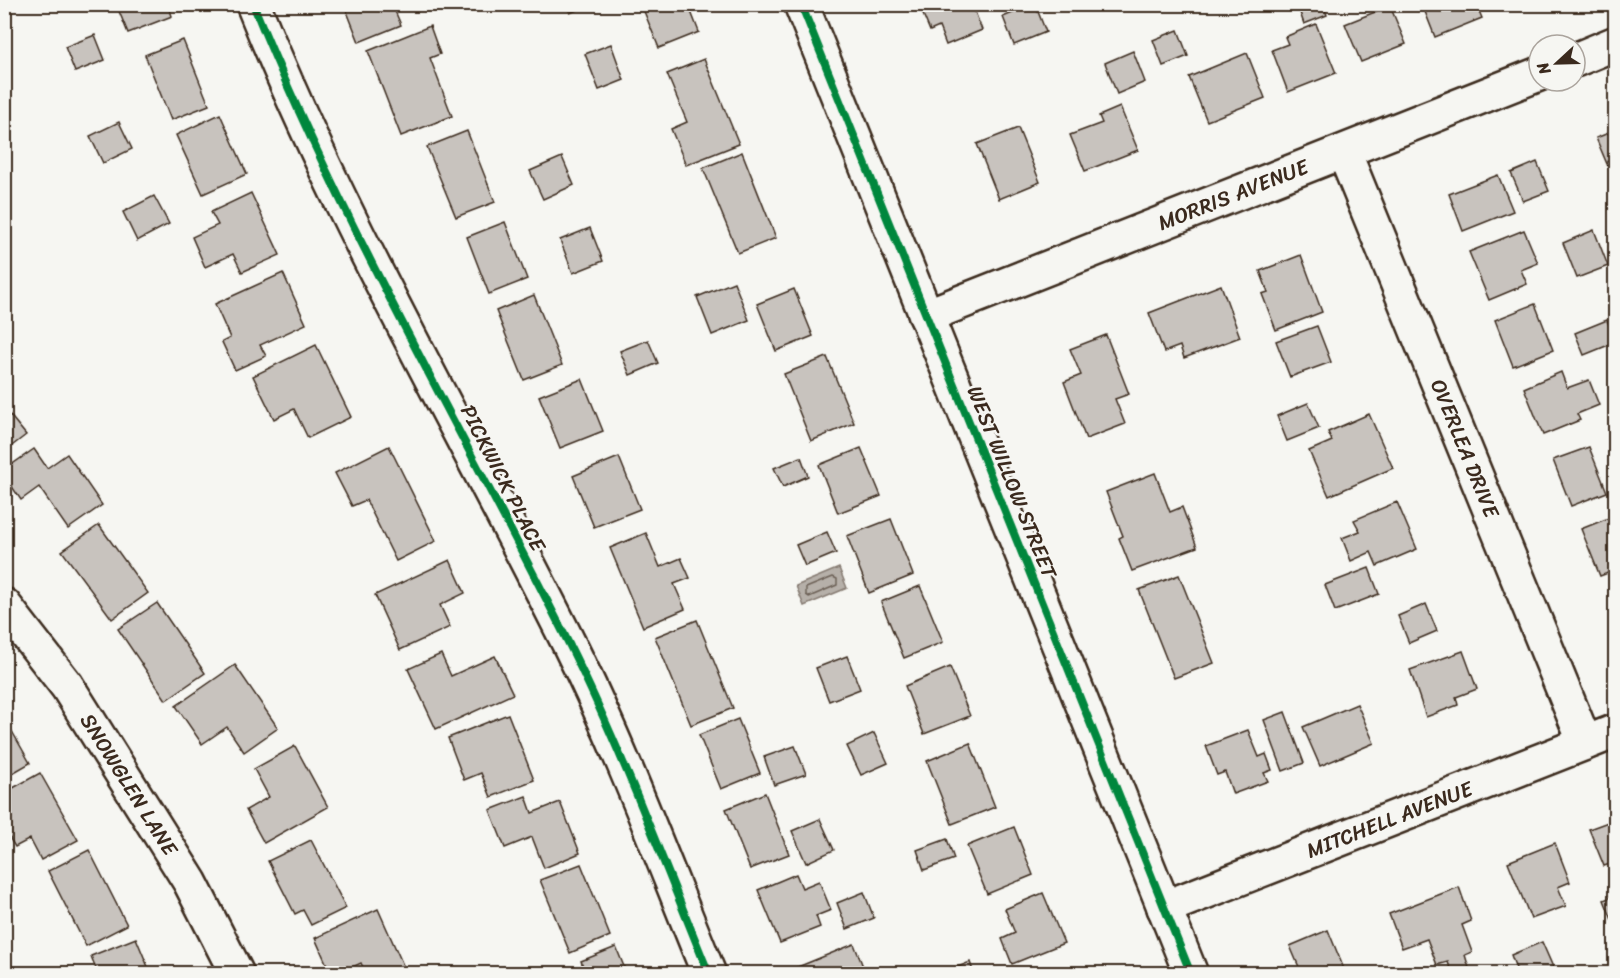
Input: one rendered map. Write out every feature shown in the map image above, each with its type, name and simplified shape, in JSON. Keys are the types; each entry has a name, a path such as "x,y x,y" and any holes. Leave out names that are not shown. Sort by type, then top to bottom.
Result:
{"street":[{"name":"PICKWICK PLACE","path":"253,4 334,188 571,648 617,747 709,974"},
{"name":"WEST WILLOW STREET","path":"801,4 1191,974"},
{"path":"1587,55 1616,43"},
{"name":"MORRIS AVENUE","path":"926,316 1527,79"},
{"name":"OVERLEA DRIVE","path":"1344,152 1585,743"},
{"name":"SNOWGLEN LANE","path":"4,605 67,686 190,882 237,974"},
{"name":"MITCHELL AVENUE","path":"1164,908 1616,731"}],"water":[{"path":"839,568 847,588 804,606 796,586"}],"building":[{"path":"116,4 168,4 172,16 128,33"},
{"path":"344,4 392,4 401,25 359,42"},
{"path":"566,4 591,4 570,13"},
{"path":"641,4 688,4 699,32 659,48"},
{"path":"925,4 972,4 982,30 946,45 939,27 930,31 920,7"},
{"path":"1035,4 1046,32 1014,45 1003,17"},
{"path":"1297,4 1323,4 1327,15 1304,24"},
{"path":"1422,4 1476,4 1482,18 1435,37"},
{"path":"1390,6 1406,44 1361,62 1345,24"},
{"path":"1316,24 1336,73 1288,92 1272,50 1288,44 1285,37"},
{"path":"430,26 440,54 430,58 452,116 401,136 368,51"},
{"path":"1178,30 1188,56 1163,66 1153,40"},
{"path":"95,35 105,60 75,72 65,47"},
{"path":"183,40 209,105 171,120 145,55"},
{"path":"611,44 624,80 599,90 585,54"},
{"path":"1133,51 1145,82 1117,94 1105,63"},
{"path":"1247,53 1265,98 1207,121 1189,77"},
{"path":"704,59 739,144 686,165 671,129 687,122 667,74"},
{"path":"1120,107 1138,150 1085,171 1070,135 1102,123 1099,116"},
{"path":"220,114 247,174 203,194 176,135"},
{"path":"119,122 132,149 103,163 90,136"},
{"path":"1018,128 1040,182 999,199 977,144"},
{"path":"1616,130 1616,169 1610,171 1596,138"},
{"path":"467,131 495,202 456,217 427,147"},
{"path":"742,152 776,238 738,253 703,168"},
{"path":"562,157 574,185 543,199 530,171"},
{"path":"1537,162 1549,191 1523,201 1511,173"},
{"path":"1498,175 1513,211 1463,231 1449,194"},
{"path":"251,193 280,255 242,272 233,254 205,267 192,237 218,225 211,212"},
{"path":"154,196 169,224 137,241 123,212"},
{"path":"505,222 527,279 489,294 467,237"},
{"path":"590,228 603,261 573,273 560,240"},
{"path":"1524,230 1538,263 1521,270 1527,284 1489,300 1469,252"},
{"path":"1594,230 1608,266 1577,278 1563,243"},
{"path":"1301,255 1322,312 1276,330 1262,294 1268,292 1260,271"},
{"path":"283,273 306,324 260,345 266,356 235,370 222,342 230,338 215,304"},
{"path":"734,282 749,320 712,335 697,297"},
{"path":"1221,285 1240,337 1184,358 1180,346 1164,352 1149,313"},
{"path":"794,289 813,336 776,351 757,304"},
{"path":"534,295 562,365 524,380 496,311"},
{"path":"1535,304 1553,350 1513,366 1495,320"},
{"path":"1607,320 1616,342 1584,355 1575,333"},
{"path":"1317,326 1331,362 1290,377 1276,341"},
{"path":"1106,335 1129,394 1115,399 1125,424 1086,439 1064,382 1081,375 1070,349"},
{"path":"648,340 658,363 630,375 620,351"},
{"path":"316,345 351,417 308,438 294,409 274,419 253,376"},
{"path":"827,357 854,423 811,441 784,374"},
{"path":"1561,372 1567,388 1589,380 1599,405 1577,414 1580,420 1543,435 1524,388"},
{"path":"582,379 603,431 560,448 539,396"},
{"path":"1308,403 1319,428 1287,441 1277,416"},
{"path":"4,408 26,435 4,452"},
{"path":"1369,414 1393,468 1329,496 1309,451 1332,441 1328,432"},
{"path":"389,446 436,541 396,561 366,500 352,506 335,473"},
{"path":"1589,447 1607,492 1571,506 1553,460"},
{"path":"861,448 881,496 838,513 819,465"},
{"path":"34,449 47,468 67,454 102,505 68,529 39,487 21,500 4,475 4,470"},
{"path":"619,457 640,509 594,527 573,476"},
{"path":"801,457 808,476 783,487 774,468"},
{"path":"1155,473 1170,512 1182,507 1197,547 1132,571 1119,538 1123,536 1106,492"},
{"path":"1397,502 1417,549 1377,566 1371,552 1351,561 1342,538 1360,531 1354,520"},
{"path":"1616,515 1616,570 1600,576 1581,529"},
{"path":"891,519 913,575 869,593 847,536"},
{"path":"99,525 148,593 112,619 62,551"},
{"path":"827,532 836,553 805,566 796,545"},
{"path":"646,533 660,567 681,558 690,578 674,584 685,609 643,627 610,548"},
{"path":"450,560 465,593 440,605 450,627 400,650 375,595"},
{"path":"1369,568 1379,594 1335,611 1325,585"},
{"path":"1179,575 1214,663 1174,678 1139,590"},
{"path":"920,586 943,642 904,658 881,602"},
{"path":"157,603 205,673 166,700 118,629"},
{"path":"1426,604 1437,631 1409,643 1398,616"},
{"path":"697,620 733,708 691,725 655,637"},
{"path":"1463,651 1477,689 1456,697 1458,705 1426,717 1410,670"},
{"path":"441,654 451,676 495,656 513,694 436,729 408,669"},
{"path":"847,656 860,689 829,701 816,668"},
{"path":"235,665 278,728 244,752 227,727 202,744 176,706"},
{"path":"950,667 970,716 924,734 905,686"},
{"path":"1357,704 1374,743 1320,766 1303,727"},
{"path":"1285,712 1304,763 1283,771 1264,720"},
{"path":"508,714 534,780 491,797 481,773 464,780 448,738"},
{"path":"738,719 760,773 721,789 699,735"},
{"path":"9,726 30,763 4,778 4,729"},
{"path":"1248,730 1259,757 1266,754 1272,770 1264,773 1268,781 1233,794 1225,772 1217,775 1206,746"},
{"path":"874,733 888,763 861,775 847,746"},
{"path":"970,743 995,807 952,824 927,761"},
{"path":"295,746 328,807 264,843 246,810 269,797 254,769"},
{"path":"795,746 806,774 774,785 764,757"},
{"path":"40,773 78,840 41,860 30,839 15,847 4,829 4,793"},
{"path":"765,793 789,854 750,869 726,809"},
{"path":"526,796 532,813 560,802 580,853 544,868 532,837 505,848 490,810"},
{"path":"820,819 834,850 806,863 792,831"},
{"path":"1616,819 1616,862 1604,866 1589,829"},
{"path":"1014,827 1033,875 987,894 967,846"},
{"path":"947,839 954,859 924,870 917,850"},
{"path":"311,840 346,908 311,925 303,910 295,914 268,861"},
{"path":"1555,843 1570,882 1558,887 1566,906 1531,919 1508,862"},
{"path":"89,850 127,925 86,946 48,871"},
{"path":"581,864 610,936 570,953 540,880"},
{"path":"796,874 802,888 819,881 831,910 816,916 820,927 780,943 758,890"},
{"path":"1459,887 1471,921 1462,925 1472,952 1465,955 1469,968 1452,974 1448,962 1437,965 1427,939 1402,948 1389,914"},
{"path":"864,892 874,918 847,929 837,903"},
{"path":"1043,893 1064,943 1012,964 1002,939 1015,933 1005,909"},
{"path":"1616,895 1616,927 1615,927 1604,900"},
{"path":"378,909 407,974 366,974 361,963 338,974 331,974 315,938"},
{"path":"1328,930 1346,974 1302,974 1290,946"},
{"path":"136,938 151,974 98,974 91,956"},
{"path":"1542,942 1556,974 1518,974 1511,955"},
{"path":"854,944 866,974 789,974 788,971"},
{"path":"616,947 627,974 586,974 581,961"},
{"path":"970,962 974,974 943,973"}],"cycle path":[{"path":"253,4 288,87 364,249 530,566 589,686 709,974"},
{"path":"801,4 1191,974"}]}
